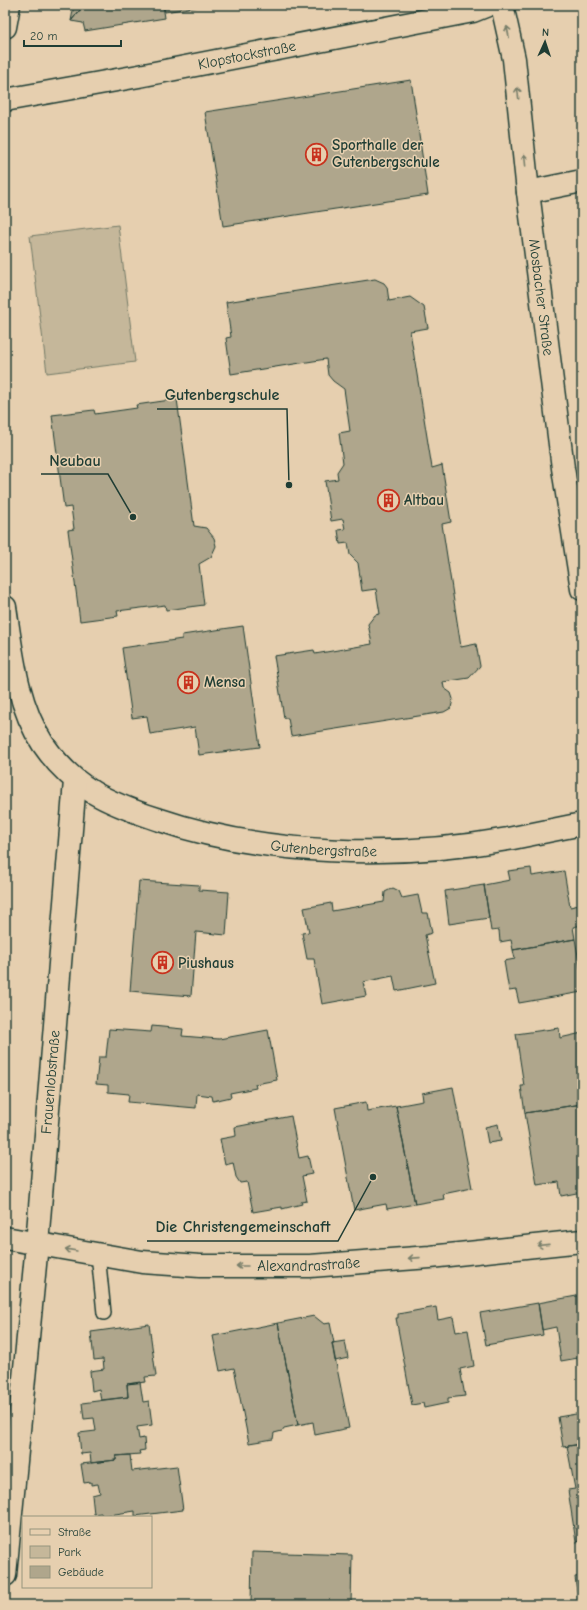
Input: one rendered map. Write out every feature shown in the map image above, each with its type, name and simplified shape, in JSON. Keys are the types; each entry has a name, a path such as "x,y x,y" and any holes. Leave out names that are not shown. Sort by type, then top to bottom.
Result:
{"street":[{"path":"5,27 10,5"},
{"name":"Klopstockstraße","path":"5,100 473,11 488,5"},
{"name":"Mosbacher Straße","path":"502,5 514,59 528,192 563,468 582,589"},
{"path":"528,192 582,180"},
{"path":"5,607 12,657 14,704 33,726 44,745 75,781"},
{"name":"Gutenbergstraße","path":"75,781 106,800 181,827 237,840 306,849 394,851 507,839 582,824"},
{"name":"Frauenlobstraße","path":"5,1575 37,1244 75,781"},
{"name":"Alexandrastraße","path":"5,1238 142,1262 200,1266 310,1266 430,1257 582,1241"}],"lane":[{"path":"98,1254 104,1313"}],"green space":[{"path":"118,225 135,362 47,373 30,236"}],"building":[{"path":"74,5 84,5 71,21"},
{"path":"84,5 163,5 165,18 85,31 83,23 71,21"},
{"path":"163,5 206,5 165,12"},
{"name":"Sporthalle der Gutenbergschule","path":"411,80 428,195 223,226 205,112"},
{"name":"Altbau","path":"375,279 384,283 387,287 389,301 410,297 424,307 428,328 410,331 432,468 442,465 451,522 442,524 461,647 476,644 480,666 469,678 443,682 444,688 451,693 453,699 451,708 444,712 291,736 288,718 284,718 274,656 314,650 315,654 372,644 368,624 375,615 380,614 376,589 362,591 358,563 350,555 348,543 340,544 338,530 345,529 343,519 331,521 325,481 338,479 337,472 343,463 339,433 350,431 344,389 333,381 328,375 326,359 231,374 226,338 231,337 226,302"},
{"path":"177,399 194,526 206,528 214,538 216,546 211,557 199,564 204,605 166,610 165,605 117,611 118,616 80,621 68,530 74,529 71,507 64,508 52,415 94,410 95,414 137,408 136,405"},
{"name":"Mensa","path":"243,626 260,747 199,755 195,727 150,734 147,716 132,718 122,648 182,639 182,635"},
{"path":"531,868 532,876 564,871 570,907 579,905 582,925 573,927 575,939 513,950 511,940 500,942 499,930 491,931 484,885 510,880 508,871"},
{"name":"Piushaus","path":"139,881 199,885 199,890 229,892 226,935 196,932 191,996 130,991"},
{"path":"484,885 489,918 449,924 445,891"},
{"path":"393,888 399,891 402,898 418,895 422,913 428,913 432,933 425,935 435,983 396,991 393,976 363,982 366,996 322,1004 314,959 307,959 302,933 309,932 304,908 331,903 332,911 384,902 385,892"},
{"path":"575,939 582,978 582,992 519,1003 516,990 509,991 504,961 515,959 513,950"},
{"path":"152,1026 183,1029 182,1036 219,1039 268,1030 277,1080 255,1084 256,1088 230,1093 231,1097 213,1101 212,1096 197,1094 196,1108 128,1102 129,1094 108,1092 108,1085 96,1084 99,1057 106,1057 109,1029 151,1032"},
{"path":"559,1028 560,1038 582,1033 582,1104 525,1113 521,1086 524,1086 516,1034"},
{"path":"453,1087 472,1188 443,1194 444,1199 415,1204 396,1106 423,1101 422,1093"},
{"path":"366,1102 367,1111 396,1106 415,1204 387,1209 386,1204 354,1210 335,1108"},
{"path":"582,1104 582,1178 580,1178 582,1192 561,1196 559,1182 537,1185 525,1113"},
{"path":"291,1116 299,1158 308,1156 312,1174 302,1176 307,1201 301,1202 302,1204 282,1209 282,1207 253,1212 247,1182 240,1183 236,1177 233,1162 225,1164 220,1139 236,1136 235,1127"},
{"path":"498,1124 501,1141 488,1143 485,1127"},
{"path":"582,1295 582,1364 579,1364 578,1358 561,1361 556,1327 542,1330 538,1303"},
{"path":"538,1303 543,1335 486,1345 480,1313"},
{"path":"436,1307 438,1320 453,1317 456,1332 468,1330 474,1366 460,1369 465,1396 448,1398 448,1403 424,1408 423,1403 412,1405 396,1318 398,1318 398,1314"},
{"path":"314,1316 324,1324 330,1323 334,1343 332,1343 349,1428 315,1435 313,1422 298,1425 278,1323"},
{"path":"278,1323 298,1425 284,1428 282,1431 274,1433 273,1439 249,1443 234,1368 220,1371 213,1336"},
{"path":"149,1324 156,1376 145,1377 146,1382 127,1384 128,1397 101,1400 99,1389 92,1391 90,1371 104,1369 103,1359 94,1360 91,1332"},
{"path":"345,1341 348,1358 335,1361 332,1343"},
{"path":"140,1382 143,1402 149,1401 152,1425 137,1427 139,1439 144,1438 145,1450 139,1451 140,1454 116,1456 116,1460 91,1463 90,1453 81,1454 79,1433 96,1431 94,1418 84,1419 82,1403 128,1397 127,1384"},
{"path":"582,1413 582,1444 563,1447 558,1417"},
{"path":"582,1444 582,1541 576,1542 568,1490 575,1489 567,1446"},
{"path":"130,1455 132,1471 177,1466 183,1510 135,1516 135,1511 102,1516 101,1513 94,1514 92,1495 100,1493 98,1484 91,1485 91,1482 84,1483 81,1464 116,1460 116,1456"},
{"path":"252,1552 352,1555 351,1605 251,1605"},
{"path":"582,1576 582,1605 579,1605 575,1577"},
{"path":"68,1601 121,1605 68,1605"}],"place":[{"name":"Sporthalle der Gutenbergschule","path":"317,154"},
{"name":"Gutenbergschule","path":"289,485"},
{"name":"Altbau","path":"388,500"},
{"name":"Neubau","path":"133,517"},
{"name":"Mensa","path":"189,682"},
{"name":"Piushaus","path":"163,963"},
{"name":"Die Christengemeinschaft","path":"373,1177"}]}
